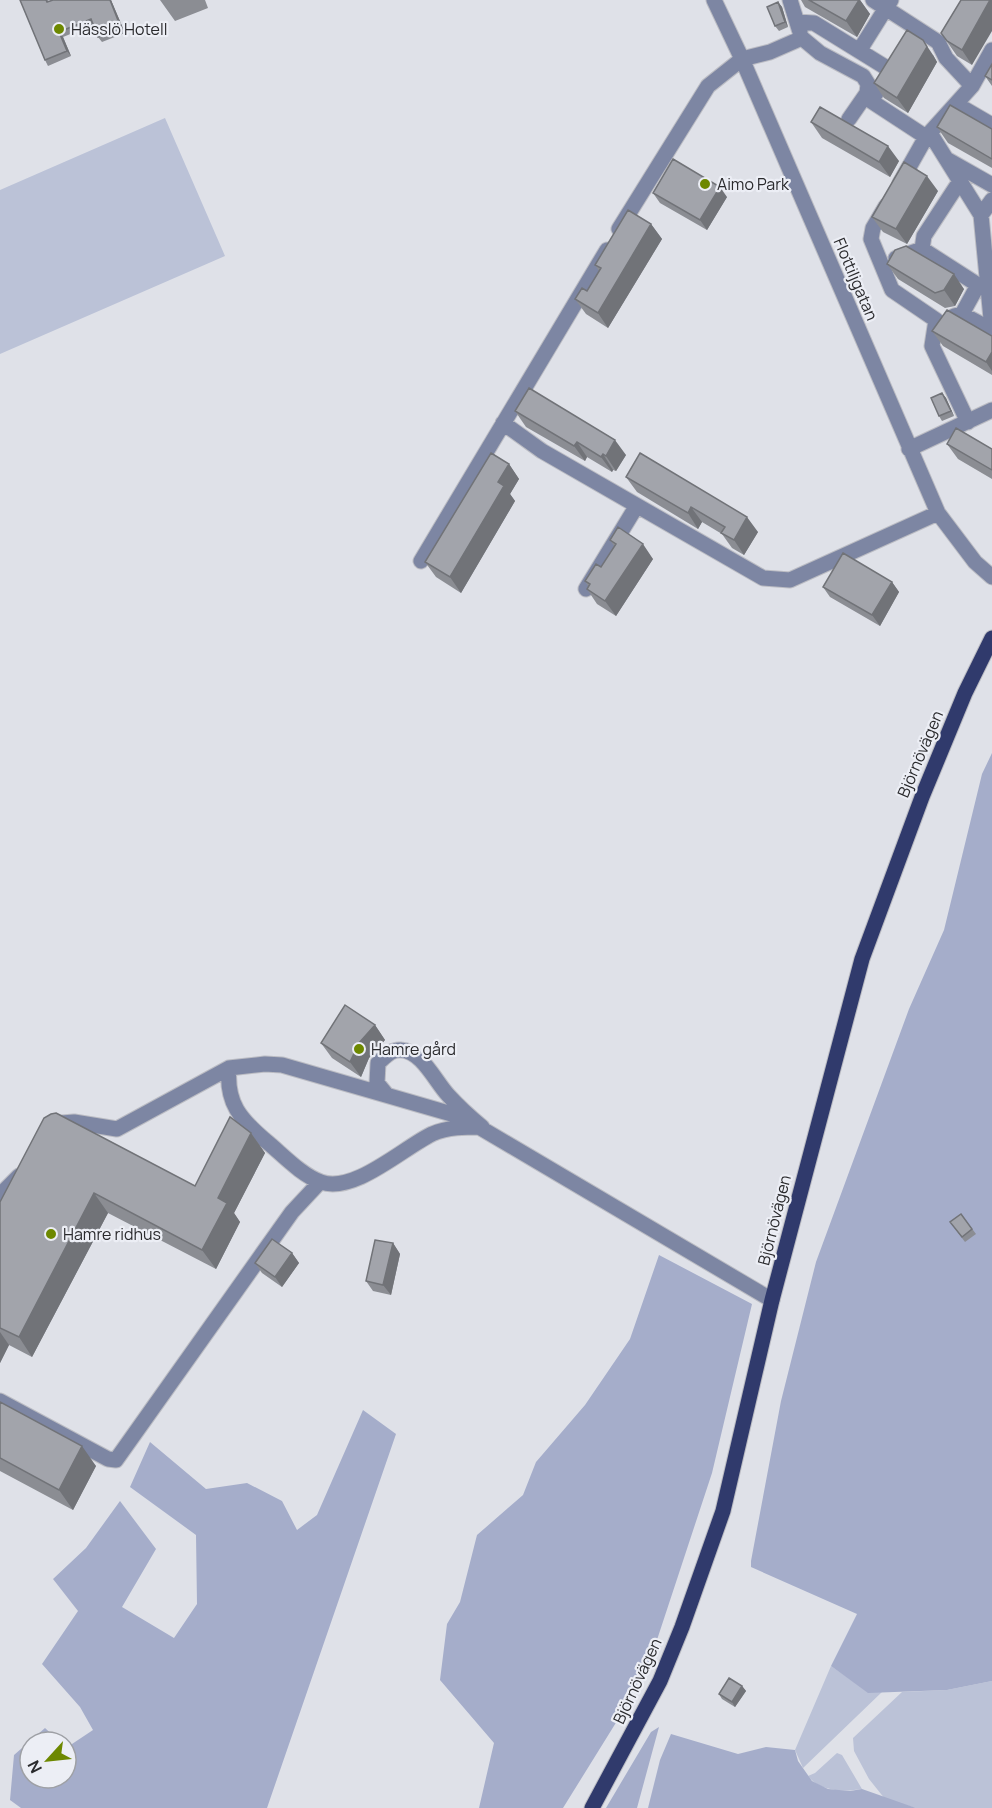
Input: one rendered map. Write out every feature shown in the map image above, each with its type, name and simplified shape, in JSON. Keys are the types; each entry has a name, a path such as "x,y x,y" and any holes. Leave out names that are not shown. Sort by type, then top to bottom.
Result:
{"main road":[{"name":"Björnövägen","path":"592,1808 646,1709 682,1627 726,1500 772,1300 822,1105 877,915 965,693 992,638"}],"street":[{"name":"Flottiljgatan","path":"714,0 742,59 938,513 975,562 992,577"},
{"path":"873,0 888,4 938,42 946,58 972,86"},
{"path":"859,51 888,4"},
{"path":"794,7 814,23 890,70"},
{"path":"794,7 802,38 820,53 863,76 872,91 871,102 928,135 981,215 983,284 992,329"},
{"path":"938,42 948,25"},
{"path":"849,119 890,70 917,28"},
{"path":"421,561 708,86 742,59 770,52 802,38"},
{"path":"992,50 972,86 928,135 873,228 871,239 892,290 936,320 962,314 992,329"},
{"path":"956,104 992,125"},
{"path":"946,159 992,185"},
{"path":"921,249 924,236 960,181"},
{"path":"981,215 992,200"},
{"path":"881,264 921,249"},
{"path":"921,249 983,284"},
{"path":"962,314 983,284"},
{"path":"936,320 932,346 968,422"},
{"path":"909,449 992,410"},
{"path":"503,423 542,451 636,507 754,573 776,580 790,580 938,513"},
{"path":"586,589 636,507"},
{"path":"386,1094 377,1083 378,1064 391,1051 410,1052 423,1063 446,1094 482,1127"},
{"path":"41,1142 48,1132 62,1123 74,1122 117,1129 229,1068 265,1064 282,1065 462,1117 772,1300"},
{"path":"229,1068 227,1089 244,1120 281,1153 320,1182 342,1183 360,1177 434,1134 458,1127 482,1127"},
{"path":"0,1195 13,1184 29,1162"},
{"path":"0,1401 108,1460 116,1460 292,1212 320,1182"}],"shaded area":[{"path":"165,118 225,256 0,354 0,190"},
{"path":"992,753 992,1681 947,1690 868,1693 831,1666 857,1614 751,1567 751,1561 781,1401 816,1262 909,1009 944,930 982,774"},
{"path":"659,1255 752,1304 712,1473 651,1658 617,1721 563,1808 479,1808 494,1743 440,1680 447,1624 460,1602 477,1535 523,1495 536,1462 585,1405 630,1339"},
{"path":"363,1410 396,1434 267,1808 21,1808 10,1800 14,1755 18,1752 18,1790 78,1790 78,1740 93,1730 80,1707 42,1664 78,1611 53,1579 86,1548 120,1501 156,1549 122,1607 174,1638 197,1604 196,1535 130,1487 150,1442 206,1489 247,1483 282,1501 297,1530 317,1515"},
{"path":"831,1666 868,1692 882,1692 803,1768 795,1750"},
{"path":"992,1681 992,1808 916,1808 885,1799 869,1779 854,1751 853,1738 902,1692 947,1690"},
{"path":"659,1727 637,1808 606,1808 651,1732"},
{"path":"671,1734 738,1754 766,1747 795,1750 798,1761 812,1781 828,1789 850,1791 862,1789 916,1808 648,1808 660,1760"},
{"path":"837,1753 842,1755 862,1789 833,1790 819,1785 808,1776 815,1773"}],"building":[{"name":"Hässlö Hotell","path":"20,0 46,0 47,2 53,0 110,0 121,28 98,37 91,19 59,32 67,51 45,60"},
{"path":"809,0 859,0 846,21"},
{"path":"961,0 990,0 962,50 947,41 941,33"},
{"path":"778,2 785,22 775,26 767,7"},
{"path":"907,30 923,40 927,47 897,98 874,83"},
{"path":"992,64 992,80 985,76"},
{"path":"950,105 992,129 992,159 937,127"},
{"path":"820,107 888,146 879,162 811,122"},
{"path":"673,159 720,187 700,220 653,193"},
{"path":"904,162 927,176 896,229 872,217"},
{"path":"628,210 651,224 598,313 575,299 582,288 587,291 601,268 595,265"},
{"path":"906,246 954,274 944,290 935,293 887,264 895,250"},
{"path":"947,310 992,336 992,352 986,362 932,331"},
{"path":"529,388 615,440 606,456 603,454 601,457 577,442 574,446 515,411"},
{"path":"942,393 951,411 939,416 931,398"},
{"path":"956,428 992,449 992,470 947,444"},
{"path":"491,453 509,464 498,482 504,486 450,577 425,562"},
{"path":"640,453 747,517 734,540 721,533 725,527 691,507 688,513 626,477"},
{"path":"618,527 643,544 605,601 587,589 590,584 585,581 596,564 601,567 616,544 610,540"},
{"path":"843,553 892,582 872,615 823,587"},
{"path":"345,1005 375,1025 359,1043 350,1062 321,1043"},
{"name":"Hamre ridhus","path":"56,1113 195,1186 230,1117 251,1133 218,1198 227,1203 202,1250 94,1193 19,1337 0,1328 0,1202 44,1118"},
{"path":"961,1214 972,1229 962,1237 950,1222"},
{"path":"272,1239 292,1253 275,1277 255,1263"},
{"path":"375,1240 393,1243 383,1285 366,1281"},
{"path":"0,1402 82,1446 59,1490 0,1458"},
{"path":"729,1678 742,1686 732,1702 719,1694"}],"place":[{"name":"Hässlö Hotell","path":"59,29"},
{"name":"Aimo Park","path":"705,184"},
{"name":"Hamre gård","path":"359,1049"},
{"name":"Hamre ridhus","path":"51,1234"}]}
